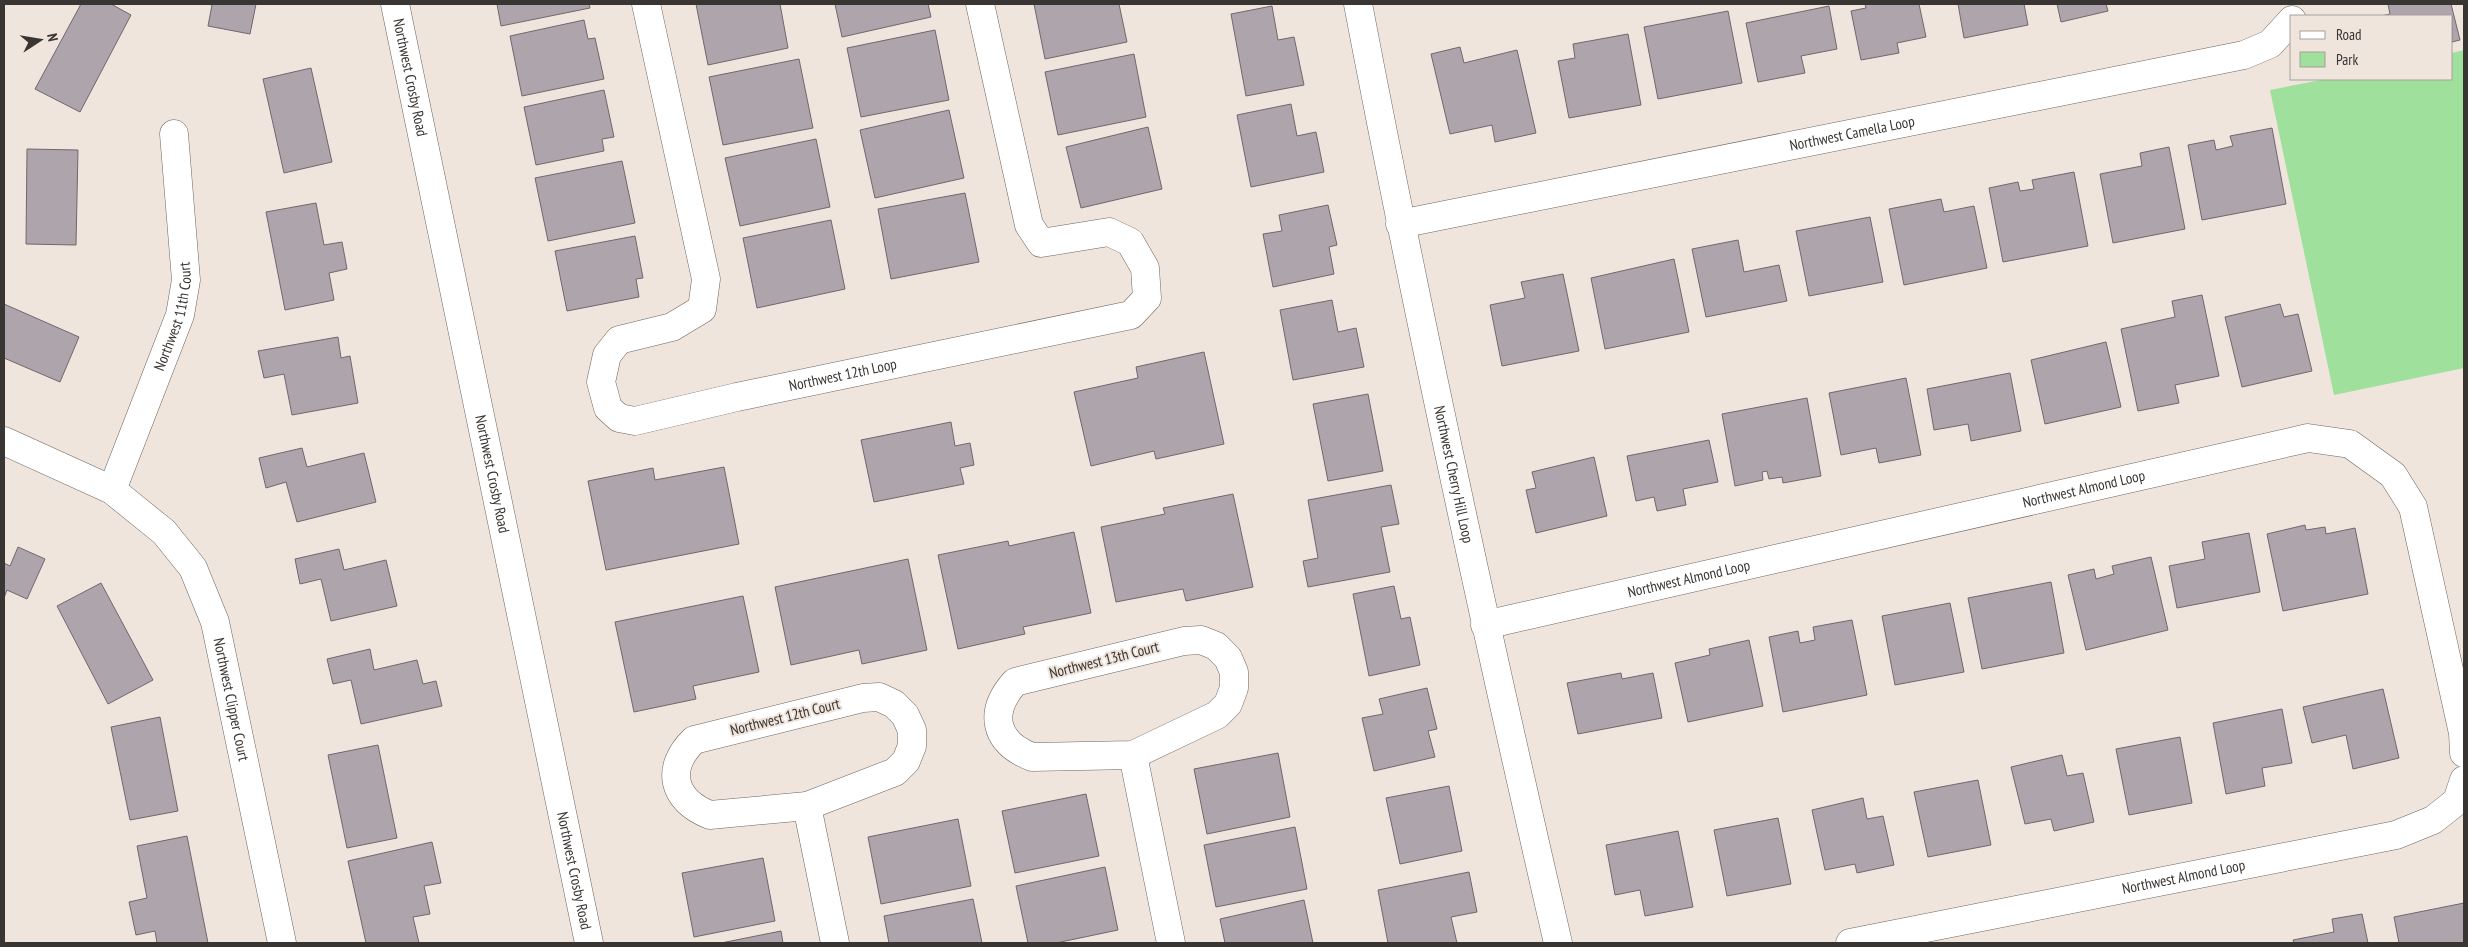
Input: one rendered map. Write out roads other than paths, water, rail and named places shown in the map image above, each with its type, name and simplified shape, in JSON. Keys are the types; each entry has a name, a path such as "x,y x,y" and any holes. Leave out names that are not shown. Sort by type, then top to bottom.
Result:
{"street":[{"name":"Northwest Crosby Road","path":"395,4 589,943"},
{"name":"Northwest 12th Loop","path":"646,4 706,279 702,309 672,327 619,340 607,355 601,382 608,408 619,418 635,421 737,397 1131,315 1147,298 1145,268 1130,242 1109,232 1041,243 1029,225 980,4"},
{"name":"Northwest Cherry Hill Loop","path":"1358,4 1400,224 1485,625 1558,943"},
{"name":"Northwest Camella Loop","path":"1400,224 2244,55 2270,44 2290,22"},
{"name":"Northwest 11th Court","path":"112,490 180,314 186,280 174,134"},
{"name":"Northwest Almond Loop","path":"1485,625 2308,438 2350,444 2393,475 2413,507 2463,733 2464,753"},
{"name":"Northwest Clipper Court","path":"4,442 112,490 164,532 193,568 215,622 282,943"},
{"name":"Northwest 13th Court","path":"1201,640 1216,646 1228,658 1234,672 1234,688 1228,704 1217,715 1133,755 1032,757 1017,751 1005,740 999,726 998,709 1004,694 1015,682 1184,641 1201,640"},
{"name":"Northwest 12th Court","path":"878,697 894,704 906,714 912,730 912,746 906,761 895,772 807,806 710,815 695,809 683,797 676,782 676,766 682,751 694,740 863,698 878,697"},
{"path":"1133,755 1171,943"},
{"name":"Northwest Almond Loop","path":"1850,943 2396,835 2433,820 2445,811 2457,801 2464,780"},
{"path":"807,806 835,943"}]}
